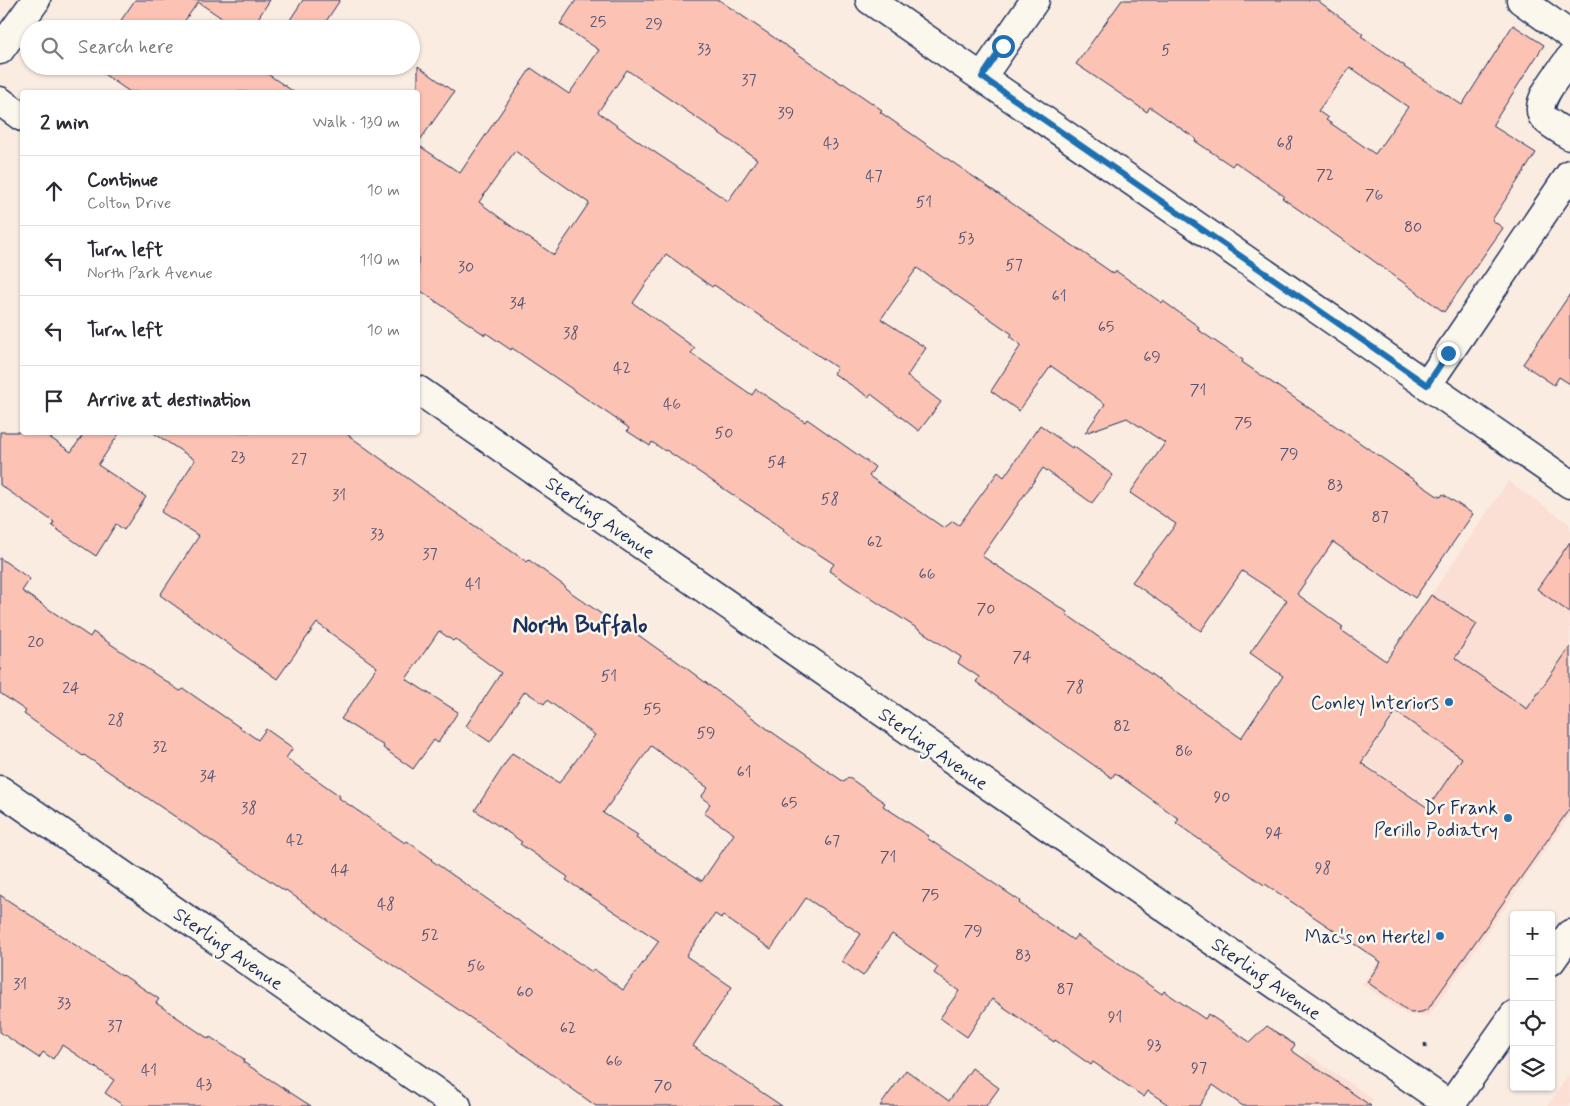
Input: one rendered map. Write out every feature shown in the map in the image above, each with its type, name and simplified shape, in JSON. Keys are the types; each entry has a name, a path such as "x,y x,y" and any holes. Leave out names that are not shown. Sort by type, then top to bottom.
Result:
{"street":[{"path":"22,20 36,0"},
{"path":"870,0 1570,484"},
{"path":"982,77 1035,0"},
{"path":"1520,0 1570,35"},
{"path":"0,50 20,22"},
{"path":"1570,58 1544,96 1540,109 1543,117 1570,136"},
{"path":"0,101 20,115"},
{"path":"1427,385 1570,174"},
{"name":"Sterling Avenue","path":"420,391 1451,1106"},
{"name":"Sterling Avenue","path":"0,790 457,1106"},
{"path":"1555,956 1570,934"},
{"path":"1451,1106 1510,1021"}],"path":[{"path":"1425,1042 1426,1050"}],"shaded area":[{"path":"1508,481 1570,524 1570,815 1429,1016 1407,1015 1362,984 1467,833 1363,762 1397,713 1366,691"},
{"path":"1306,1053 1373,1099 1368,1106 1269,1106"},
{"path":"1570,1073 1570,1106 1547,1106"}],"building":[{"path":"135,0 270,0 257,20 225,20 198,2 185,20 121,20"},
{"path":"303,0 340,0 327,20 290,20"},
{"path":"576,0 719,0 882,110 880,112 1114,274 1116,271 1162,303 1163,301 1199,327 1197,329 1243,360 1242,362 1436,495 1441,497 1443,494 1473,514 1415,598 1333,542 1297,594 1343,627 1341,630 1386,661 1431,595 1477,624 1455,658 1527,709 1570,647 1570,808 1428,1009 1422,1012 1411,1013 1367,982 1381,962 1264,885 1176,823 1179,819 1115,773 1112,778 976,682 979,677 958,663 961,657 829,571 834,564 666,450 652,442 650,446 627,431 629,428 512,348 511,350 486,333 485,335 420,290 420,146 460,173 531,68 569,94 599,50 560,24","holes":["627,70 757,159 728,201 598,112","515,151 589,203 554,255 479,202","666,254 712,287 714,285 837,368 833,373 869,397 871,394 919,431 941,402 907,376 926,348 881,319 917,268 1012,334 1010,337 1021,345 991,391 1019,411 1051,366 1105,404 1085,433 1127,418 1165,443 1130,493 1176,524 1132,582 1201,631 1242,571 1287,600 1250,653 1283,676 1241,738 1066,614 1067,612 982,556 1043,468 1092,503 1113,475 1040,425 1004,477 998,472 959,525 953,521 944,528 869,476 875,467 807,419 805,422 756,389 752,395 691,353 695,348 633,303","1396,712 1462,758 1428,808 1361,763"]},
{"path":"1122,0 1317,0 1363,34 1361,36 1462,105 1513,25 1544,45 1493,126 1536,153 1492,220 1503,228 1444,312 1360,251 1282,198 1284,196 1235,162 1232,166 1150,107 1147,112 1076,64","holes":["1350,67 1408,107 1375,154 1326,120 1328,118 1318,111"]},
{"path":"420,67 454,92 420,140 420,90 418,90"},
{"path":"105,75 269,75 291,90 127,90"},
{"path":"1570,294 1570,384 1559,377 1554,385 1523,364"},
{"path":"0,432 20,432 20,435 46,435 71,452 83,435 118,435 98,465 146,497 124,530 116,524 96,556 52,526 54,522 0,485"},
{"path":"157,435 348,435 527,562 529,560 618,626 620,622 670,656 769,730 844,782 848,777 885,803 883,806 929,836 927,838 1020,901 1019,903 1073,940 1077,935 1162,994 1164,991 1205,1019 1208,1014 1250,1042 1267,1026 1295,1045 1291,1050 1371,1106 1243,1106 1213,1085 1199,1106 1170,1106 1148,1091 1144,1097 1093,1062 1091,1065 1055,1040 1054,1042 992,999 967,1037 940,1018 959,991 934,973 938,967 892,934 863,976 842,961 861,934 806,898 771,949 723,916 721,918 715,914 686,956 732,987 693,1046 782,1106 596,1106 286,890 83,756 24,714 26,711 0,693 0,558 30,579 22,591 90,637 93,632 180,691 184,689 258,740 266,729 293,748 286,758 340,796 339,798 405,843 407,841 431,860 592,972 594,969 623,990 659,941 566,880 568,877 520,844 522,842 475,810 512,753 559,783 595,735 547,700 544,704 525,691 490,742 466,726 501,673 455,639 453,641 439,631 406,679 458,712 438,743 434,740 413,769 383,748 384,746 341,719 377,667 317,623 277,679 160,595 199,536 161,512 195,460","holes":["651,746 708,788 701,797 710,804 704,813 734,834 702,881 636,838 638,835 603,813"]},
{"path":"1570,542 1570,613 1537,589"},
{"path":"0,895 159,999 156,1003 209,1039 210,1037 244,1059 243,1062 311,1106 124,1106 105,1093 114,1080 62,1045 53,1059 43,1052 39,1058 0,1032"},
{"path":"972,1068 999,1088 986,1106 880,1106 906,1070 949,1101"}],"place":[{"name":"Conley Interiors","path":"1449,702"},
{"name":"Dr Frank Perillo Podiatry","path":"1508,818"},
{"name":"Mac's on Hertel","path":"1440,936"}],"district":[{"name":"North Buffalo","path":"580,624"}],"route":[{"path":"1003,46 982,77 1427,385 1448,353"}]}
